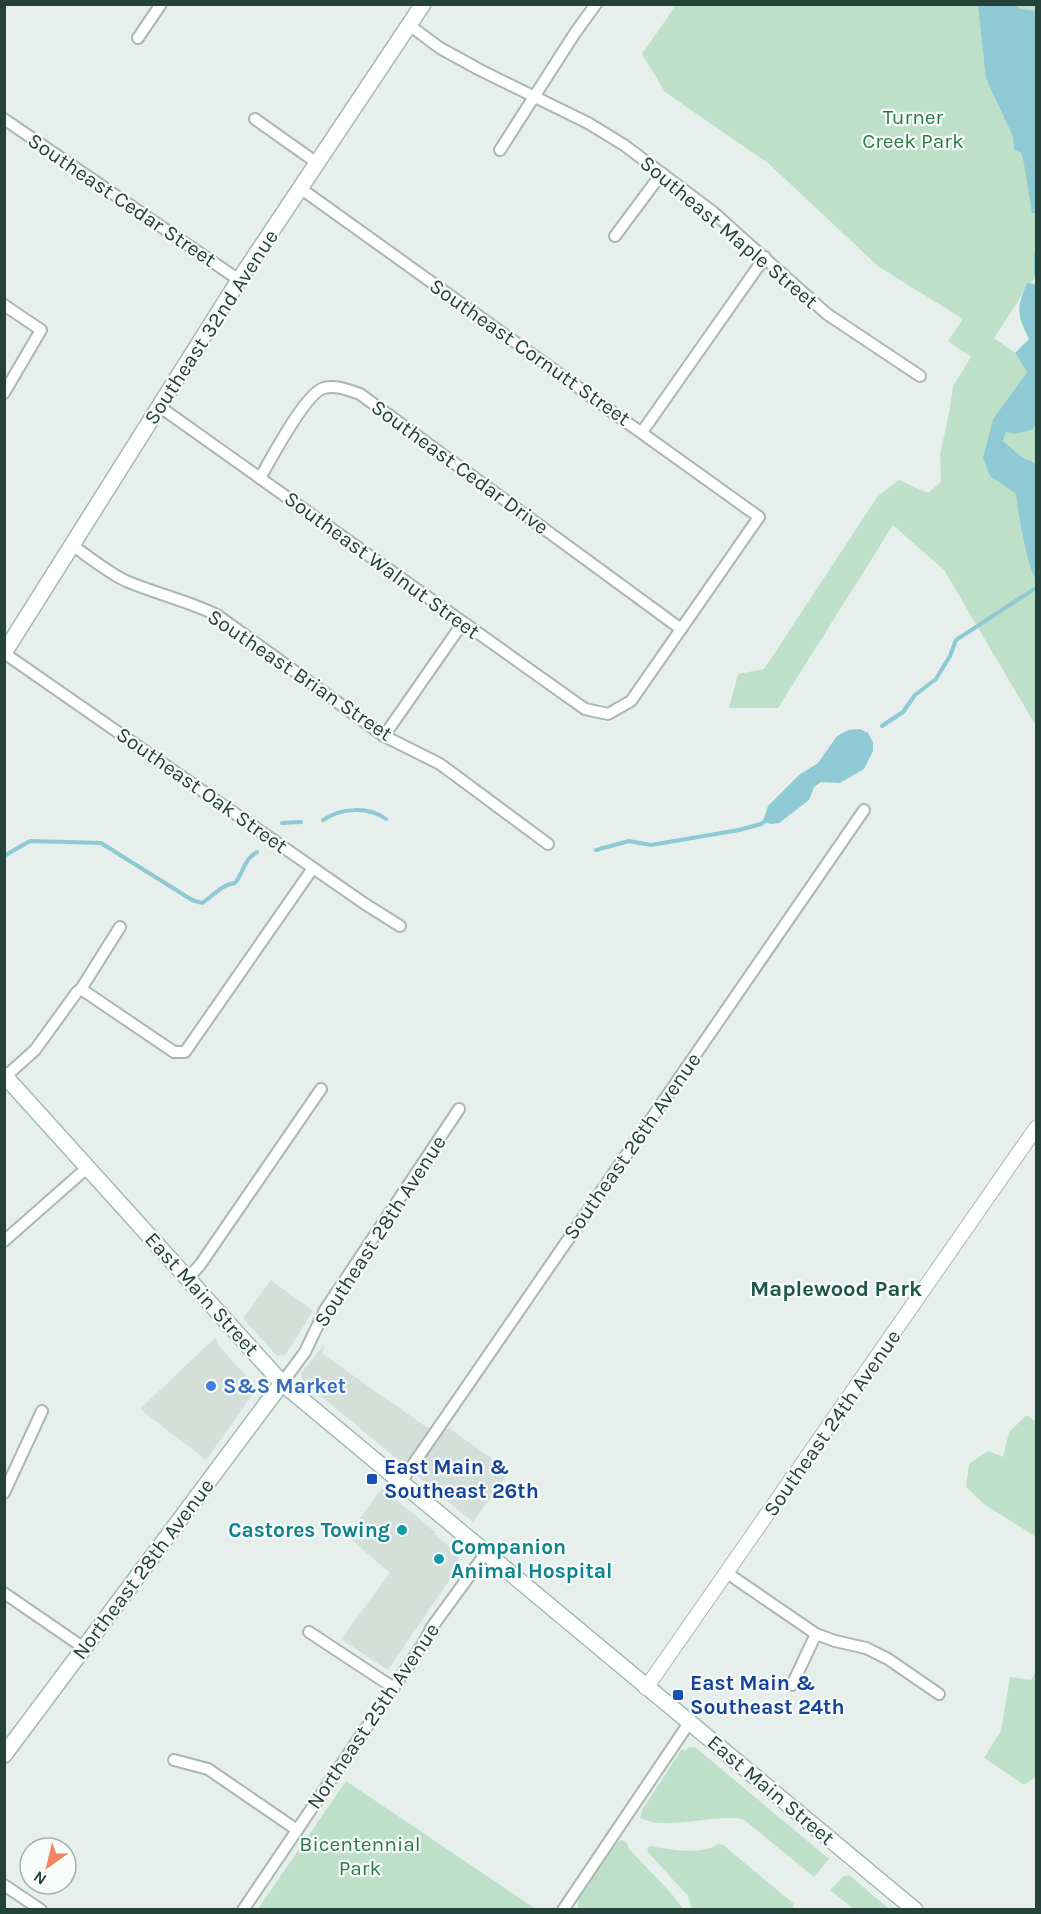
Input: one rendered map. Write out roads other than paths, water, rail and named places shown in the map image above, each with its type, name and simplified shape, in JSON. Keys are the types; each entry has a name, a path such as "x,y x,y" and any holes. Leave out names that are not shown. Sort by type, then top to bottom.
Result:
{"main road":[{"name":"Southeast 32nd Avenue","path":"4,653 239,280 423,4"},
{"name":"East Main Street","path":"5,1076 282,1383 915,1910"},
{"name":"Northeast 28th Avenue","path":"4,1755 282,1383"}],"street":[{"path":"138,38 161,4"},
{"path":"500,150 533,96 596,4"},
{"name":"Southeast Maple Street","path":"409,25 440,48 470,65 588,123 624,145 713,212 828,314 920,376"},
{"name":"Southeast Cedar Street","path":"4,119 239,280"},
{"path":"255,119 317,163"},
{"path":"615,236 662,173"},
{"name":"Southeast Cornutt Street","path":"300,188 759,517 681,629"},
{"path":"642,432 765,257"},
{"path":"4,305 41,330 4,393"},
{"name":"Southeast Cedar Drive","path":"260,478 306,402 322,388 342,387 360,394 681,629"},
{"name":"Southeast Walnut Street","path":"160,407 462,624 585,709 608,714 630,701 681,629"},
{"name":"Southeast Brian Street","path":"72,545 124,579 164,596 194,603 218,615 384,736 440,764 548,844"},
{"path":"384,736 462,624"},
{"name":"Southeast Oak Street","path":"4,653 400,926"},
{"name":"Southeast 26th Avenue","path":"401,1482 864,810"},
{"path":"81,989 174,1053 185,1052 313,868"},
{"path":"5,1076 35,1050 81,989 120,927"},
{"path":"188,1278 201,1265 321,1089"},
{"name":"Southeast 28th Avenue","path":"282,1383 312,1339 325,1310 459,1109"},
{"name":"Southeast 24th Avenue","path":"646,1688 1036,1128"},
{"path":"4,1241 88,1167"},
{"path":"4,1493 42,1411"},
{"name":"Northeast 25th Avenue","path":"243,1910 394,1688 432,1627 486,1553"},
{"path":"727,1574 816,1634 866,1648 888,1659 939,1694"},
{"path":"4,1593 84,1648"},
{"path":"309,1632 394,1688"},
{"path":"792,1685 816,1634"},
{"path":"563,1910 689,1723"},
{"path":"174,1760 208,1769 297,1830"},
{"path":"4,1885 41,1910"}],"water":[{"path":"978,5 1016,5 1021,9 1036,11 1036,213 1032,213 1023,158 986,78"},
{"path":"1027,283 1036,284 1036,425 1032,430 1015,434 1006,432 1003,441 1023,458 1036,463 1036,579 1026,553 1016,494 990,476 983,458 993,419 1027,372 1015,353 1029,339 1019,311"},
{"path":"860,729 868,733 873,742 873,751 864,769 840,783 821,782 814,787 809,800 779,823 771,824 763,821 768,806 799,775 818,763 837,736 848,730"}],"waterway":[{"path":"1015,135 1016,148 1022,151"},
{"path":"1036,255 1036,274"},
{"path":"882,726 903,712 915,695 936,679 950,656 956,640 1036,588"},
{"path":"323,820 338,813 354,810 371,812 386,819"},
{"path":"596,850 629,841 651,845 739,830 767,820"},
{"path":"282,823 301,822"},
{"path":"4,856 30,841 101,843 192,900 202,903 221,888 235,883 249,858 257,852"}],"place":[{"name":"S&S Market","path":"211,1386"},
{"name":"East Main & Southeast 26th","path":"372,1479"},
{"name":"Castores Towing","path":"402,1530"},
{"name":"Companion Animal Hospital","path":"439,1559"},
{"name":"East Main & Southeast 24th","path":"678,1695"}],"district":[{"name":"Maplewood Park","path":"836,1288"}],"park label":[{"name":"Turner Creek Park","path":"913,129"},
{"name":"Bicentennial Park","path":"360,1856"}]}
